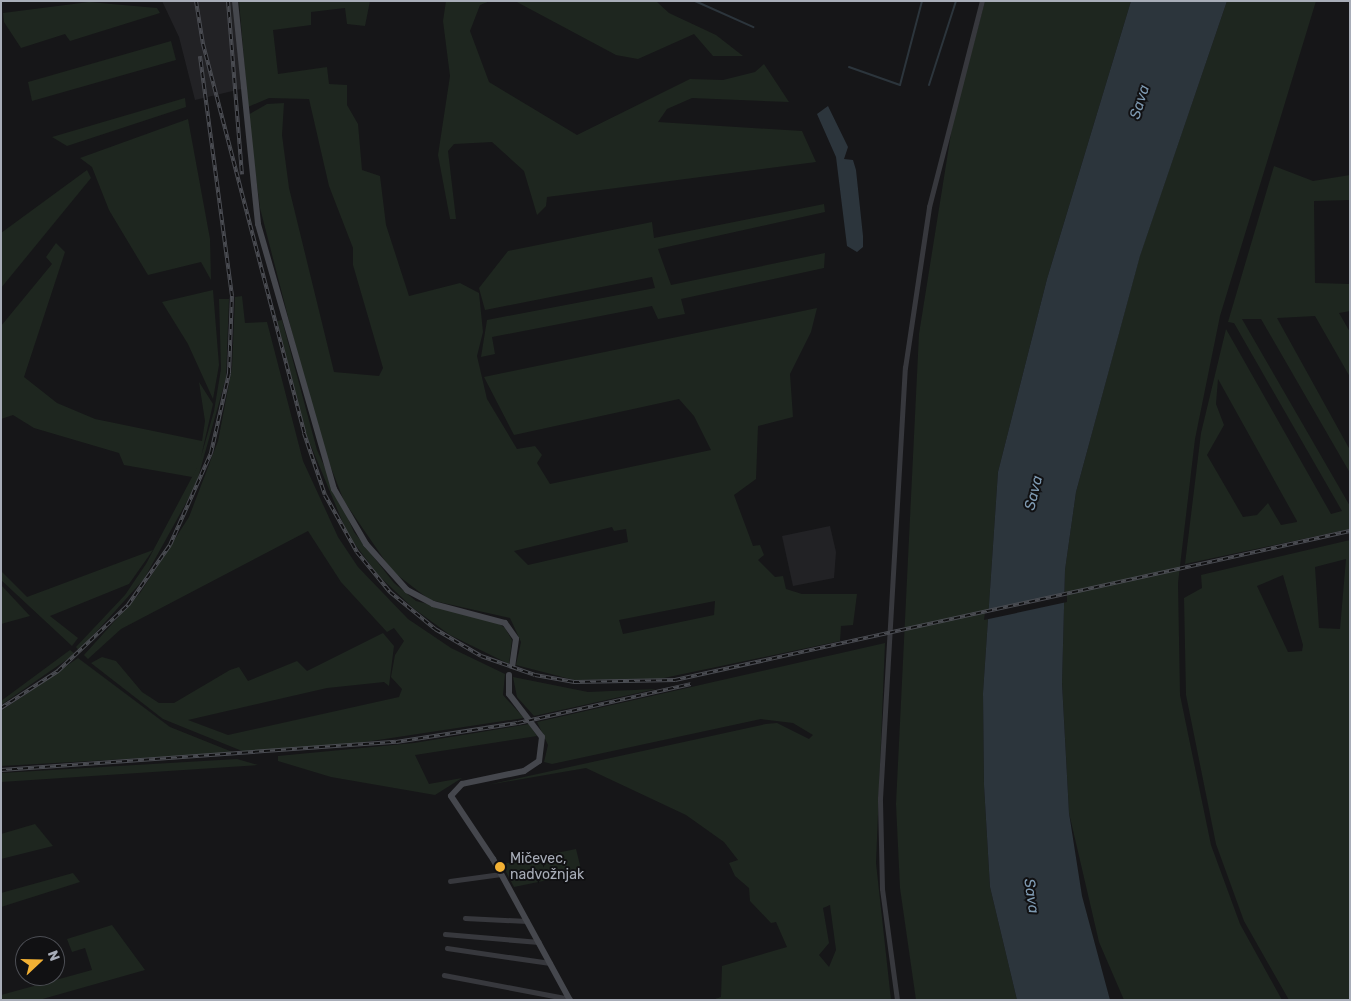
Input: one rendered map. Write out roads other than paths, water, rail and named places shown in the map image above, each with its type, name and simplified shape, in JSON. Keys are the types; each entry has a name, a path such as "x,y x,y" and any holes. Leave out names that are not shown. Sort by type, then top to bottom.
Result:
{"main road":[{"path":"235,1 255,207 309,414 334,489 366,544 407,590 433,604 505,622 516,639 512,666"},
{"path":"510,675 509,694 536,725 543,744 535,766 462,784 452,791 451,798 501,874 570,999"}],"street":[{"path":"896,1000 882,889 880,800 905,368 917,268 950,116 982,1"},
{"path":"450,881 501,874"},
{"path":"465,918 527,921"},
{"path":"445,934 539,942"},
{"path":"447,948 550,963"},
{"path":"444,975 570,999"}],"water":[{"name":"Sava","path":"1131,1 1227,1 1140,256 1076,492 1065,570 1062,683 1069,813 1082,896 1110,1000 1017,1000 990,887 984,785 983,693 998,472 1047,279"},
{"path":"828,106 848,147 844,159 853,160 856,170 863,236 863,247 857,252 847,246 836,157 817,114"}],"waterway":[{"path":"695,1 753,27"},
{"path":"849,67 900,85 922,1"},
{"path":"929,85 956,1"}],"railway":[{"path":"196,1 203,44 304,433 325,495 357,552 390,592 435,629 481,656 535,675 574,682 675,680 1350,531"},
{"path":"228,1 242,174"},
{"path":"1,708 58,671 128,605 170,545 211,453 229,373 232,296 200,56"},
{"path":"1,770 396,742 518,723 691,684"}],"place":[{"name":"Mičevec, nadvožnjak","path":"500,867"}]}
